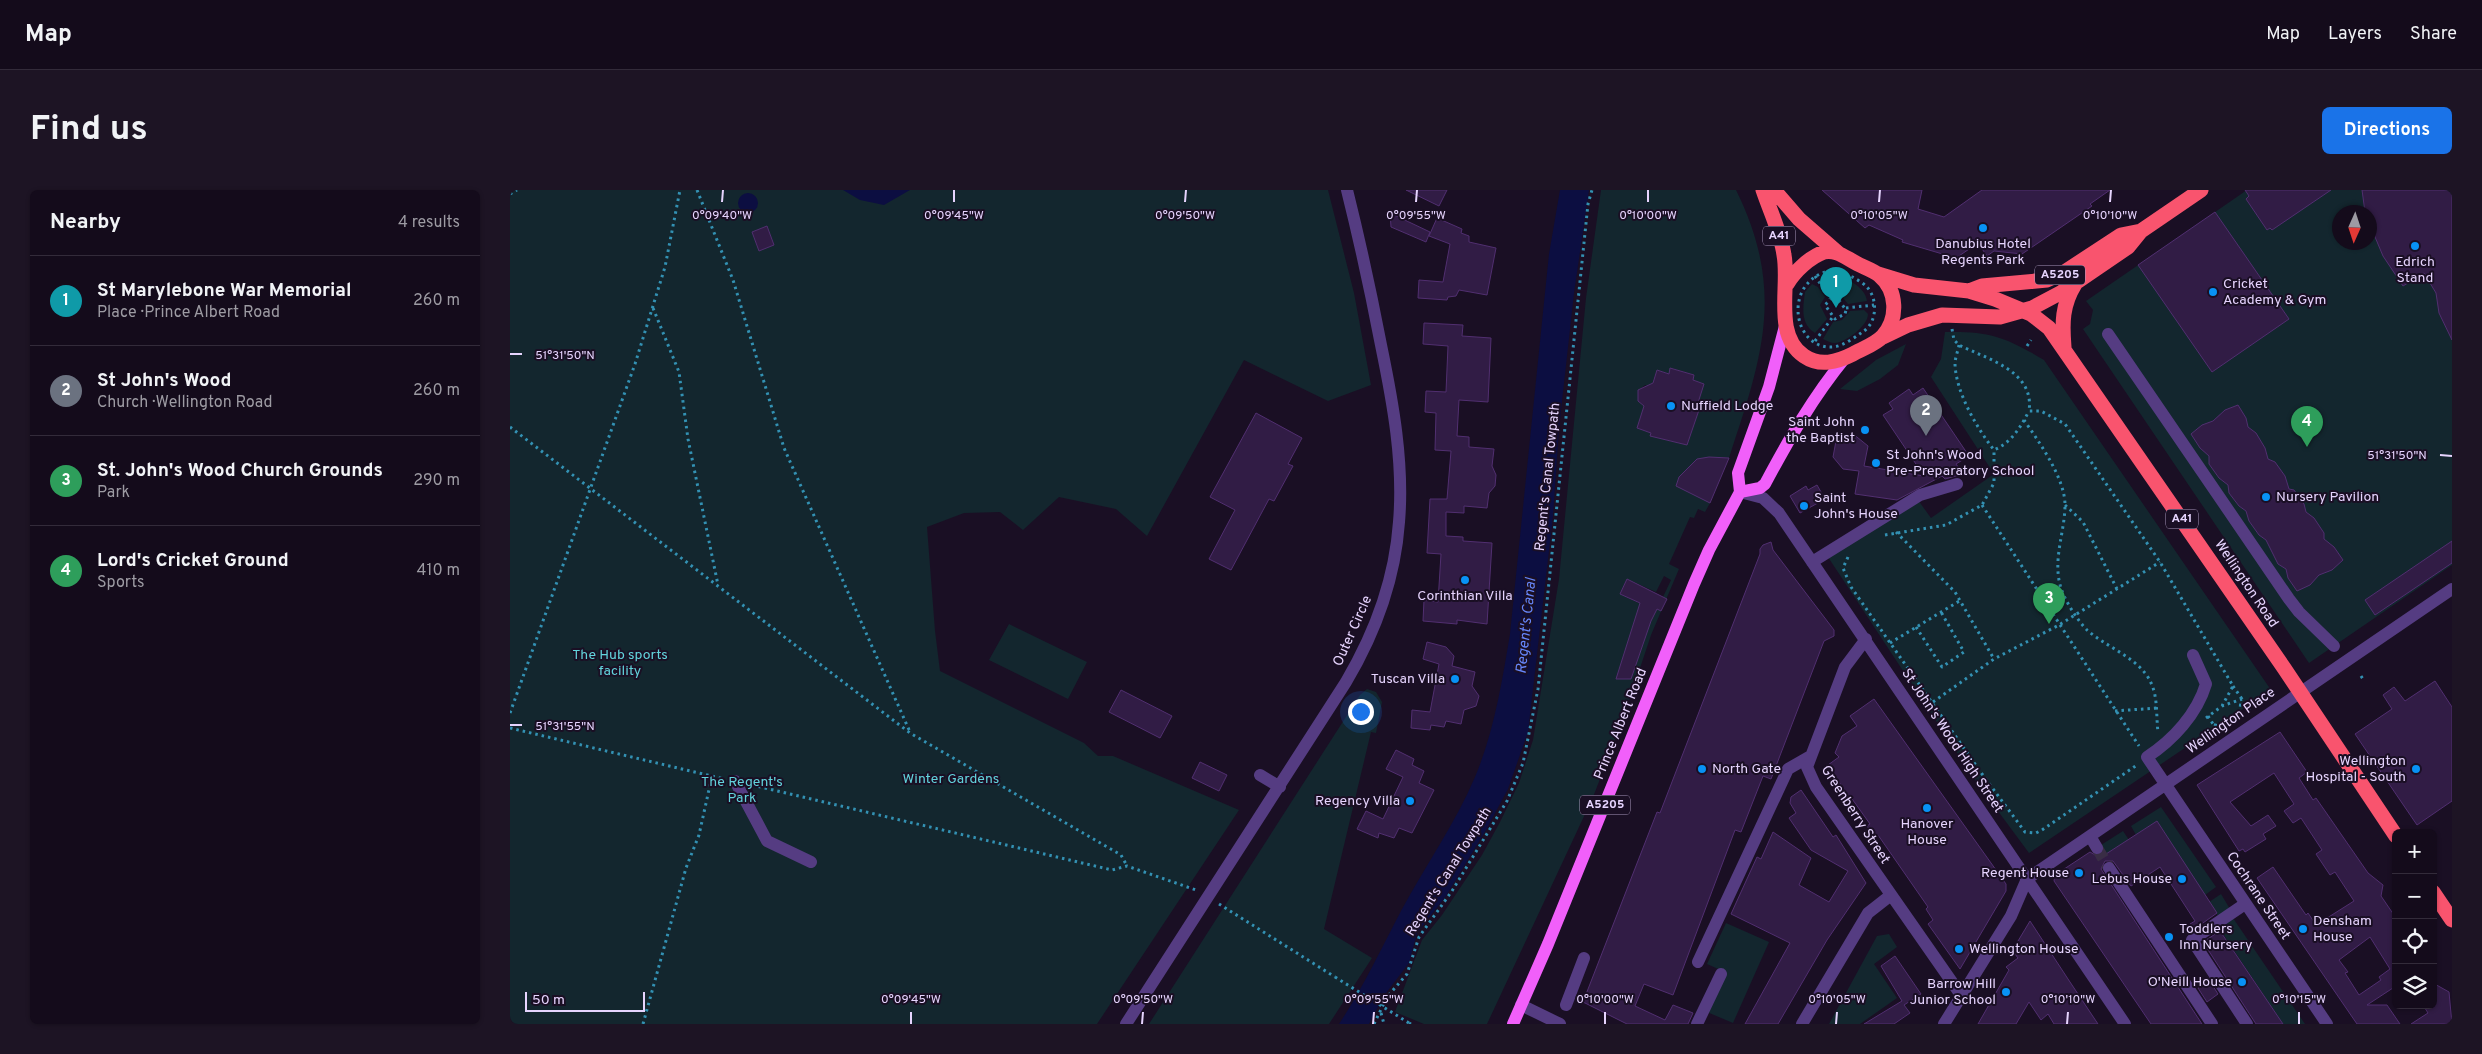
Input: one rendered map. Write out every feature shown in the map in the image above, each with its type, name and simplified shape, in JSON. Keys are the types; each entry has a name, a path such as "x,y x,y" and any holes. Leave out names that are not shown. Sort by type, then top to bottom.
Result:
{"highway":[{"name":"A41","path":"1763,190 1784,254 1787,284 1785,326 1794,346 1804,356 1823,363 1845,358 1908,325 1942,315 2000,317 2025,311"},
{"name":"A41","path":"1774,190 1799,219 1838,253 1878,274"},
{"name":"A5205","path":"2025,311 2076,283 2128,248 2141,231 2201,190"},
{"name":"A5205","path":"1969,291 1982,286 2047,280 2063,273 2121,234 2141,231"},
{"path":"1787,284 1804,265 1824,252 1838,253"},
{"path":"1878,274 1890,289 1894,303 1894,318 1882,338"},
{"name":"Wellington Road","path":"1878,274 1914,285 1969,291 2025,311 2043,322 2064,347 2392,830"},
{"name":"A5205","path":"2064,347 2063,310 2066,298 2076,283"},
{"path":"2437,897 2450,913"}],"main road":[{"name":"Prince Albert Road","path":"1513,1024 1578,870 1690,592 1709,550 1740,492 1738,473 1769,386 1785,326"},
{"path":"1740,492 1760,488 1765,484 1790,436 1811,403 1845,358"}],"street":[{"name":"Outer Circle","path":"1126,1024 1346,682 1370,636 1382,606 1391,572 1399,522 1400,476 1392,403 1370,289 1347,190"},
{"path":"2108,334 2289,599 2299,612 2334,646"},
{"path":"1812,562 1920,495 1957,484"},
{"name":"St John's Wood High Street","path":"1740,492 1763,498 1779,513 2125,1024"},
{"name":"Wellington Place","path":"2027,880 2298,692 2452,589"},
{"name":"Greenberry Street","path":"1866,639 1845,667 1806,767 1810,776 1891,895 1961,994"},
{"path":"2147,757 2160,749 2188,720 2202,697 2206,684 2193,655"},
{"path":"1698,962 1788,769 1809,757"},
{"name":"Cochrane Street","path":"2147,757 2327,1024"},
{"path":"1260,775 1280,787"},
{"path":"735,781 767,841 811,862"},
{"path":"2090,836 2097,848"},
{"path":"2109,868 2212,1024"},
{"path":"1944,1024 2011,916 2027,880"},
{"path":"1802,1024 1868,913 1891,895"},
{"path":"2245,904 2192,940 2247,1024"},
{"path":"1566,1004 1584,958"},
{"path":"1697,1024 1720,974"},
{"path":"1521,1005 1560,1024"}],"path":[{"path":"510,194 517,190"},
{"path":"510,713 635,364 665,268 680,190"},
{"path":"697,190 733,280 784,448 910,733"},
{"name":"Regent's Canal Towpath","path":"1374,1024 1381,1013 1387,996 1407,974 1419,937 1452,891 1495,823 1516,781 1528,744 1538,689 1574,327 1588,204 1592,190"},
{"path":"1832,270 1843,273 1867,287 1874,305 1872,321 1864,331 1834,347 1828,347 1815,341 1803,331 1799,318 1802,289 1816,276 1832,270"},
{"path":"1816,276 1830,298"},
{"path":"1815,341 1832,318 1845,314 1846,308 1836,296 1830,298 1825,307 1832,318"},
{"path":"1846,308 1874,305"},
{"path":"652,307 679,372 688,438 718,585"},
{"path":"1952,328 1954,340 1959,345 2010,370 2023,381 2031,400 2029,411 2018,431 2005,445 1994,450"},
{"path":"2027,346 2031,340"},
{"path":"1881,536 1946,524 1982,505 1994,483 1994,450 1985,438 1962,392 1955,364 1959,345"},
{"path":"2029,411 2041,411 2065,424 2160,562 2242,700"},
{"path":"2024,420 2042,446 2063,489 2065,505 2058,557 2061,588 2086,629 2133,661 2151,682 2157,708 2160,749"},
{"path":"510,427 910,733 1121,855 1127,866"},
{"path":"1852,554 1847,559 1843,568 1851,587 1982,774 2026,832 2036,833 2147,757 2115,711 1982,505"},
{"path":"2065,505 2083,522 2117,589"},
{"path":"1896,532 1930,565 1960,600 1994,659"},
{"path":"1933,702 1994,659 2059,625 2160,562"},
{"path":"1890,642 1960,600"},
{"path":"1916,627 1942,667 1964,652 1941,612"},
{"path":"2222,706 2233,686"},
{"path":"2238,705 2246,706"},
{"path":"2115,711 2157,708"},
{"path":"2208,716 2226,742"},
{"path":"2215,726 2217,720"},
{"path":"510,728 1112,870 1127,866 1196,890"},
{"path":"643,1024 686,868 699,835 712,776"},
{"path":"1221,905 1410,1024"},
{"path":"1381,1013 1384,1024"}],"green space":[{"name":"The Regent's Park","path":"510,190 1328,190 1354,293 1371,385 1328,401 1244,360 1147,536 1116,509 1059,497 1023,530 1000,512 964,513 927,527 940,671 1084,743 1098,756 1113,756 1239,810 1097,1024 510,1024"},
{"path":"1601,190 1736,190 1751,226 1761,260 1764,324 1751,388 1729,458 1710,458 1697,462 1692,465 1677,486 1710,503 1705,512 1698,509 1694,518 1690,517 1669,564 1679,569 1666,599 1663,597 1671,580 1664,576 1656,592 1627,579 1620,594 1647,607 1648,626 1657,609 1661,611 1662,609 1593,797 1487,1024 1424,1024 1395,1012 1422,940 1442,915 1482,855 1519,783 1533,740 1559,579 1586,298","holes":["1671,368 1694,375 1693,380 1703,384 1697,406 1700,407 1687,445 1650,436 1651,433 1637,428 1645,405 1638,401 1638,391 1645,385 1651,387 1657,370 1669,374","1634,624 1648,629 1631,679 1617,679"]},
{"path":"2247,190 2452,190 2452,565 2309,663 2083,329 2090,324 2093,310 2086,301"},
{"path":"1831,274 1854,283 1863,291 1867,301 1848,304 1839,293 1831,294 1823,281 1824,276"},
{"path":"1812,284 1818,287 1825,297 1820,305 1827,319 1815,333 1807,325 1804,315 1805,292"},
{"path":"1864,310 1868,314 1867,319 1850,337 1835,343 1823,339 1833,322 1842,320 1850,311"},
{"path":"1945,332 1986,334 1997,337 2019,346 2044,360 2271,690 2029,853 1975,780 1828,557 1918,500 1931,518 1994,474 1931,377 1941,359"},
{"path":"1906,344 1898,365 1880,379 1857,391 1840,389 1876,360"},
{"path":"1009,624 1087,662 1068,699 989,660"},
{"path":"1367,689 1376,692 1382,702 1376,733 1371,732 1324,929 1372,958 1329,1024 1149,1024 1360,695"},
{"path":"2161,807 2216,887 2205,895 2136,835 2131,826"},
{"path":"2123,831 2129,840 2107,854 2101,845"},
{"path":"2221,894 2230,909 2218,916 2209,902"},
{"path":"2233,918 2305,1024 2283,1024 2219,928"},
{"path":"1726,923 1769,942 1733,1023 1707,1012 1725,972 1707,964"},
{"path":"1889,934 1897,947 1874,964 1897,998 1860,1024 1829,1024 1877,936"}],"water":[{"path":"843,190 910,190 884,205 860,200"},
{"name":"Regent's Canal","path":"1560,190 1589,190 1574,293 1559,428 1553,516 1528,732 1508,789 1486,830 1446,896 1417,933 1409,963 1383,997 1369,1024 1339,1024 1467,794 1482,760 1492,725 1510,634 1549,254"},
{"path":"744,193 752,193 758,199 758,207 752,213 744,213 738,207 738,199"}],"building":[{"path":"1406,190 1447,190 1439,206"},
{"name":"Danubius Hotel Regents Park","path":"1822,190 1922,190 1918,209 1944,217 1982,190 2110,190 2090,204 2092,206 2022,254 1994,251 1987,256 1978,243 1956,258 1902,242 1903,240 1869,225 1865,228"},
{"path":"2245,190 2331,190 2272,230 2270,228 2267,230 2246,199 2249,196"},
{"name":"Edrich Stand","path":"2362,190 2452,190 2452,340 2439,313 2436,293 2424,273 2403,286 2383,256 2377,242 2377,205 2364,205"},
{"name":"Cricket Academy & Gym","path":"2215,212 2289,319 2212,372 2138,265"},
{"path":"1390,213 1430,232 1426,242 1391,227"},
{"path":"1437,218 1462,229 1461,233 1469,236 1469,242 1496,248 1487,295 1459,290 1456,296 1448,297 1447,300 1418,298 1419,280 1443,282 1450,244 1429,236"},
{"path":"767,226 774,245 759,251 752,232"},
{"path":"1424,323 1463,325 1462,336 1491,338 1488,402 1459,400 1457,436 1469,437 1469,447 1494,449 1492,466 1496,475 1495,486 1489,493 1487,508 1464,506 1464,513 1446,512 1446,536 1463,537 1463,541 1492,543 1487,624 1457,620 1457,624 1423,621 1424,600 1438,602 1441,554 1427,553 1430,499 1447,499 1451,451 1435,450 1436,413 1425,412 1426,391 1446,392 1448,346 1423,344"},
{"name":"Nuffield Lodge","path":"1670,368 1694,375 1693,380 1704,384 1697,406 1700,407 1687,445 1650,436 1651,433 1637,428 1644,406 1638,401 1638,390 1653,383 1657,370 1669,374"},
{"path":"1923,388 1969,456 1956,464 1963,474 1945,479 1942,476 1897,500 1855,494 1859,471 1843,469 1833,457 1836,441 1852,433 1868,446 1864,466 1924,476 1883,415 1893,409 1889,403 1909,389 1913,395"},
{"name":"Nursery Pavilion","path":"2238,405 2246,418 2248,427 2256,433 2265,448 2268,459 2275,462 2285,476 2289,489 2294,490 2304,504 2306,512 2314,518 2324,533 2324,539 2334,547 2343,560 2332,570 2319,575 2310,585 2297,591 2288,578 2286,569 2278,564 2266,540 2259,535 2249,521 2246,511 2239,506 2229,493 2228,485 2219,478 2209,464 2209,456 2200,448 2191,434 2202,425 2213,421 2225,410"},
{"path":"1256,413 1302,438 1288,464 1293,466 1274,501 1269,499 1231,570 1209,559 1235,510 1210,497"},
{"path":"1709,457 1729,458 1710,503 1676,486 1679,477 1697,459"},
{"name":"Saint John's House","path":"1817,485 1825,499 1800,513 1790,496 1806,486 1808,490"},
{"path":"2452,541 2452,563 2375,615 2365,600"},
{"name":"North Gate","path":"1771,542 1773,550 1834,630 1834,636 1824,641 1771,779 1763,776 1741,832 1735,830 1673,995 1644,984 1635,1006 1665,1020 1673,1005 1693,1013 1688,1024 1627,1024 1583,1002 1657,812 1660,813 1760,554 1760,549 1763,545"},
{"path":"1627,579 1667,599 1661,611 1657,609 1651,621 1631,679 1616,679 1640,603 1620,594"},
{"name":"Tuscan Villa","path":"1427,642 1446,647 1454,656 1452,666 1475,672 1472,686 1479,696 1476,706 1464,710 1461,724 1446,721 1444,727 1431,725 1430,730 1411,728 1412,710 1430,712 1439,664 1423,659"},
{"name":"Wellington Hospital - South","path":"2435,681 2452,707 2452,801 2417,825 2355,734 2392,709 2383,695 2394,687 2405,701"},
{"path":"1121,690 1172,716 1160,738 1109,712"},
{"name":"Hanover House","path":"1874,699 2006,884 2006,891 1960,969 1928,924 1933,920 1926,909 1928,907 1878,835 1875,837 1867,826 1870,824 1850,796 1847,798 1839,787 1841,785 1828,765 1839,757 1835,753 1842,736 1857,726 1850,716"},
{"path":"2280,732 2307,772 2299,778 2313,800 2316,798 2368,873 2383,885 2381,896 2392,912 2392,989 2367,1005 2387,1005 2400,1024 2357,1024 2257,878 2273,867 2306,915 2308,913 2316,925 2354,901 2335,872 2330,875 2316,854 2322,850 2301,818 2293,823 2284,811 2294,804 2274,773 2230,802 2251,826 2268,815 2276,826 2263,834 2266,839 2245,852 2243,849 2239,851 2197,785","holes":["2370,937 2390,969 2379,977 2381,980 2359,995 2345,973 2348,972 2339,960"]},
{"name":"Regency Villa","path":"1396,750 1414,759 1412,765 1424,771 1419,783 1434,790 1412,833 1399,828 1394,838 1379,833 1378,838 1357,829 1366,811 1383,819 1403,777 1386,769"},
{"path":"1200,762 1227,775 1219,791 1192,778"},
{"path":"1801,790 1833,837 1836,835 1866,883 1827,940 1778,1024 1745,1024 1790,943 1731,914 1757,857 1761,859 1773,832 1811,858 1799,885 1829,902 1848,871 1811,850 1789,818 1796,813 1790,803 1791,797"},
{"path":"2157,821 2217,913 2193,930 2190,924 2195,921 2160,867 2131,886 2113,861 2105,861 2101,869 2202,1024 2151,1024 2054,881 2055,875 2090,852 2097,856 2104,851 2106,854"},
{"path":"2030,921 2098,1024 2054,1024 2048,1014 2041,1020 2029,1002 2016,1024 1978,1024 2009,970 2006,967 2018,958 2015,954 2019,951 2015,946"},
{"name":"O'Neill House","path":"2220,931 2283,1024 2256,1024 2203,942"},
{"path":"1895,956 1921,994 1904,1005 1910,1013 1894,1024 1864,1024 1902,1001 1881,966"},
{"path":"2209,980 2218,994 2207,1002 2198,988"},
{"path":"2437,985 2449,992 2452,1024 2411,1024 2428,1013 2426,1009 2437,1009"}],"tunnel":[{"path":"2097,848 2109,868"}],"place":[{"name":"Danubius Hotel Regents Park","path":"1983,228"},
{"name":"Edrich Stand","path":"2415,246"},
{"name":"Cricket Academy & Gym","path":"2213,292"},
{"name":"St Marylebone War Memorial","path":"1836,308"},
{"name":"Nuffield Lodge","path":"1671,406"},
{"name":"Saint John the Baptist","path":"1865,430"},
{"name":"St John's Wood","path":"1926,436"},
{"name":"Lord's Cricket Ground","path":"2307,447"},
{"name":"St John's Wood Pre-Preparatory School","path":"1876,463"},
{"name":"Nursery Pavilion","path":"2266,497"},
{"name":"Saint John's House","path":"1804,506"},
{"name":"Corinthian Villa","path":"1465,580"},
{"name":"St. John's Wood Church Grounds","path":"2049,624"},
{"name":"Tuscan Villa","path":"1455,679"},
{"name":"North Gate","path":"1702,769"},
{"name":"Wellington Hospital - South","path":"2416,769"},
{"name":"Regency Villa","path":"1410,801"},
{"name":"Hanover House","path":"1927,808"},
{"name":"Regent House","path":"2079,873"},
{"name":"Lebus House","path":"2182,879"},
{"name":"Densham House","path":"2303,929"},
{"name":"Toddlers Inn Nursery","path":"2169,937"},
{"name":"Wellington House","path":"1959,949"},
{"name":"O'Neill House","path":"2242,982"},
{"name":"Barrow Hill Junior School","path":"2006,992"}],"park label":[{"name":"The Hub sports facility","path":"620,664"},
{"name":"Winter Gardens","path":"951,779"}]}
